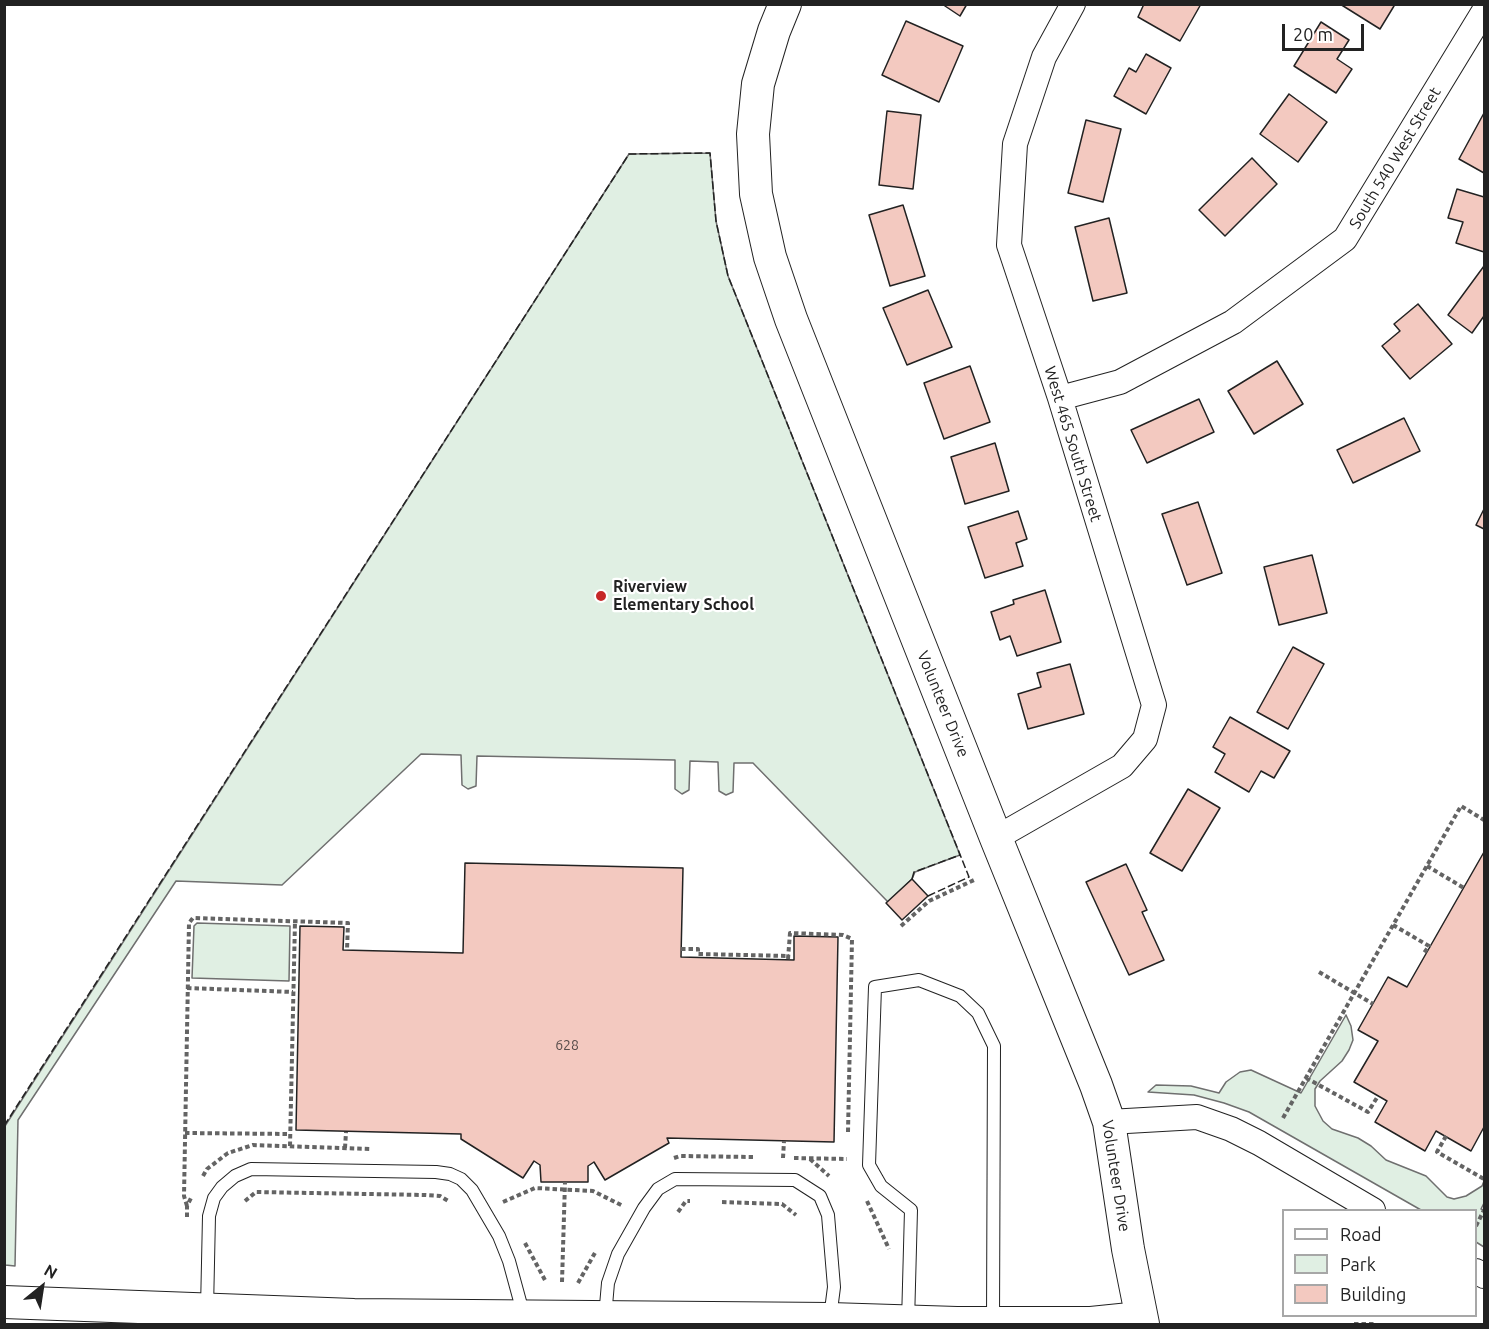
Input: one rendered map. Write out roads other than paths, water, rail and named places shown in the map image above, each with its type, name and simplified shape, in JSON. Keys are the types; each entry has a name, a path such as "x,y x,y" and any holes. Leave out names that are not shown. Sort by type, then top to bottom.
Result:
{"street":[{"name":"Volunteer Drive","path":"785,4 758,84 753,134 756,194 770,257 791,319 1109,1122 1142,1321"},
{"name":"West 465 South Street","path":"996,838 1122,766 1145,739 1154,705 1060,398 1009,245 1015,144 1044,57 1073,4"},
{"name":"South 540 West Street","path":"1060,398 1120,382 1233,322 1345,239 1485,11"},
{"path":"1109,1122 1197,1117 1231,1129 1259,1143 1371,1209"},
{"path":"4,1302 207,1309 316,1319 605,1317 908,1322 1142,1321"}],"lane":[{"path":"908,1322 911,1210 881,1186 869,1166 875,987 919,980 960,996 978,1013 994,1046 993,1322"},
{"path":"207,1309 210,1216 218,1192 235,1176 251,1169 436,1172 450,1174 461,1179 472,1190 499,1236 509,1261 524,1317"},
{"path":"605,1317 608,1283 618,1254 644,1208 658,1189 675,1179 795,1180 820,1196 828,1215 834,1287 830,1319"}],"place":[{"name":"Riverview Elementary School","path":"601,596"}]}
